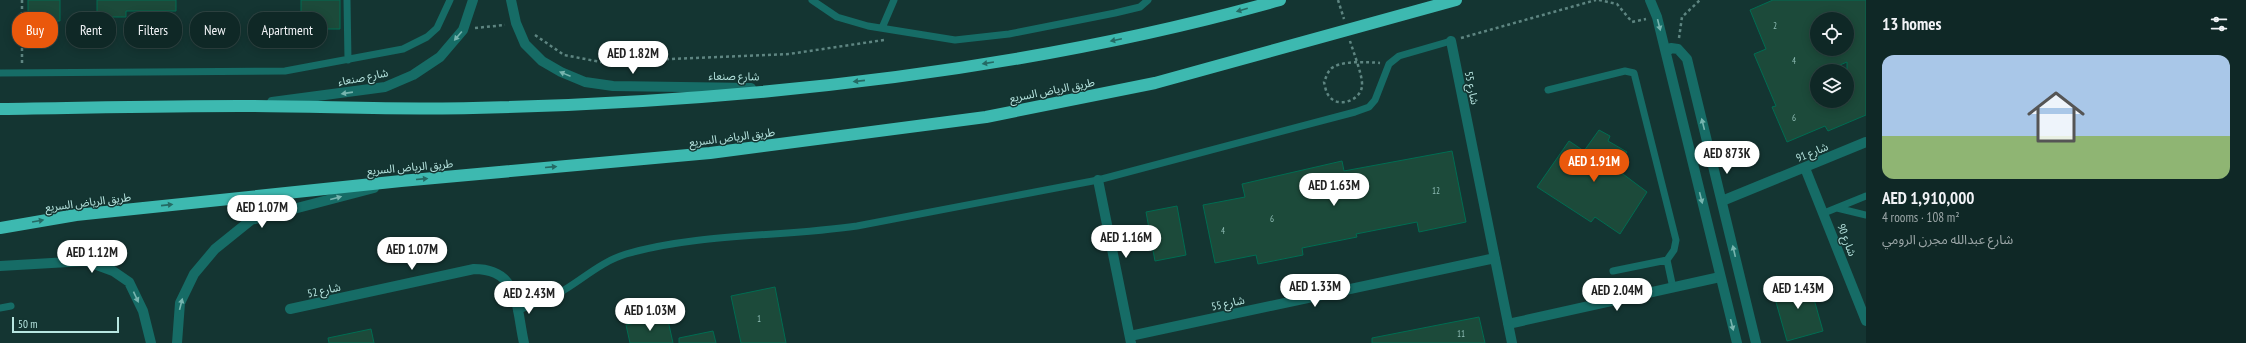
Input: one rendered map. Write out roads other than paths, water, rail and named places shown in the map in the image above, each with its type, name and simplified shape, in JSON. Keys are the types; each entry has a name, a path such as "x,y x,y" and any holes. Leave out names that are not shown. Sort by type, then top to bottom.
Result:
{"highway":[{"path":"0,109 240,106 367,109 474,108 608,103 785,89 906,76 1051,53 1201,22 1280,0"},
{"name":"طريق الرياض السريع","path":"0,228 76,215 401,181 710,153 986,117 1155,82 1456,0"}],"street":[{"name":"شارع صنعاء","path":"240,106 385,87 413,75 440,58 463,30 474,0"},
{"name":"شارع صنعاء","path":"512,0 516,23 525,44 542,61 560,72 585,82 613,86 785,89"},
{"path":"1650,0 1657,17 1666,52 1737,343"},
{"name":"شارع 55","path":"1451,41 1512,343"},
{"path":"1666,52 1671,48 1678,49 1687,59 1756,343"},
{"name":"شارع 91","path":"1722,200 1805,168 1866,142"},
{"name":"شارع 90","path":"1805,168 1866,321"},
{"path":"1098,180 1131,340"},
{"path":"177,343 180,303 194,274 215,249 251,220 401,181"},
{"name":"شارع 55","path":"1131,340 1495,258"},
{"path":"0,266 86,261 114,271 129,282 143,311 151,343"},
{"name":"شارع 52","path":"290,310 474,269 483,269 498,273 504,277 513,292 524,343"},
{"path":"1508,324 1720,277"}],"lane":[{"path":"347,0 348,60"},
{"path":"0,73 285,71 403,49 417,43 437,28 450,0"},
{"path":"812,0 838,17 882,28 955,40 1009,34 1115,13 1140,7 1148,0"},
{"path":"882,28 894,0"},
{"path":"517,311 559,293 603,263 626,254 677,243 818,232 857,226 1098,180 1369,107 1376,100 1389,64 1399,56 1451,41"},
{"path":"1548,90 1625,72 1634,73 1676,240 1674,250 1667,260 1613,271"},
{"path":"1824,213 1866,196"},
{"path":"1837,208 1866,215"},
{"path":"1667,260 1673,288"},
{"path":"0,308 10,306"}]}
